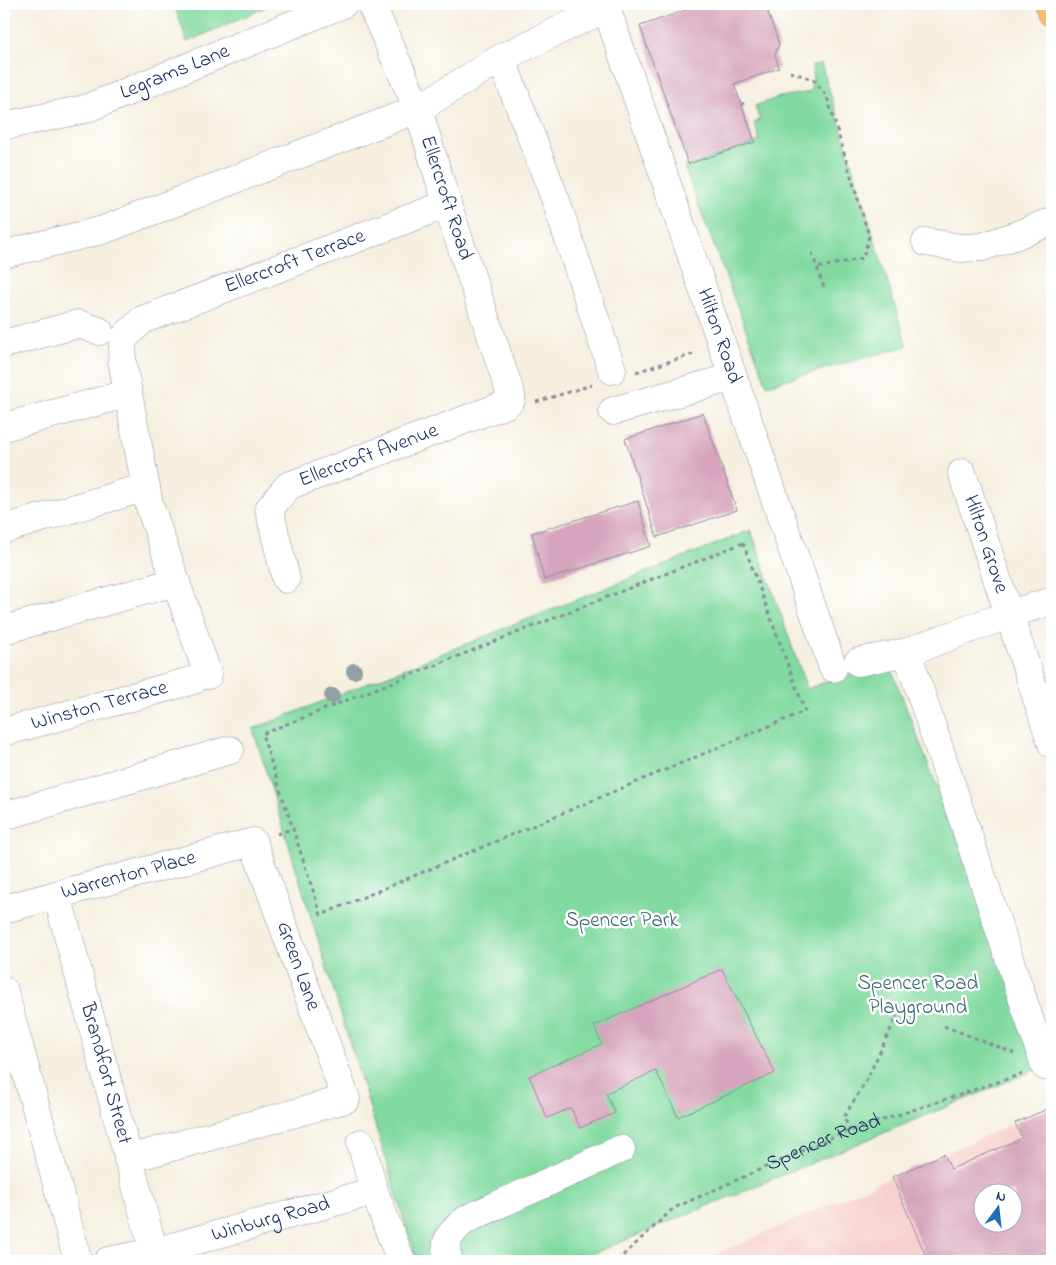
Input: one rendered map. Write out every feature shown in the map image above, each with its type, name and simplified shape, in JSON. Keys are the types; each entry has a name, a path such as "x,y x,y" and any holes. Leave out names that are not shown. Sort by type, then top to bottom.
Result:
{"main road":[{"path":"1049,4 1052,13"}],"street":[{"name":"Legrams Lane","path":"4,126 86,109 342,4"},
{"name":"Ellercroft Road","path":"371,4 418,109 447,204 511,395"},
{"path":"4,254 103,230 418,109 500,58 612,13"},
{"name":"Hilton Road","path":"612,13 733,377 846,665 907,652"},
{"path":"500,58 556,201 612,370"},
{"name":"Ellercroft Terrace","path":"146,487 122,362 123,339 142,320 447,204"},
{"path":"926,242 960,248 982,247 1017,236 1052,221"},
{"path":"4,344 78,324 99,331"},
{"path":"613,411 733,377"},
{"name":"Ellercroft Avenue","path":"286,580 270,509 288,486 506,404 511,400 511,395"},
{"path":"4,426 115,396"},
{"name":"Hilton Grove","path":"962,473 1052,744"},
{"path":"4,527 146,487 149,504 175,582 4,630"},
{"name":"Winston Terrace","path":"4,732 201,678 175,582"},
{"path":"1038,1064 907,652 1010,614 1052,601"},
{"path":"4,816 230,750"},
{"name":"Warrenton Place","path":"4,909 253,842"},
{"name":"Green Lane","path":"128,1159 346,1099 253,842"},
{"name":"Brandfort Street","path":"57,895 154,1252"},
{"path":"4,991 78,1261"},
{"path":"361,1143 374,1191 401,1261"},
{"path":"449,1261 446,1245 450,1235 454,1228 467,1219 621,1149"},
{"name":"Winburg Road","path":"108,1261 154,1252 374,1191"}],"path":[{"path":"790,72 813,79 827,97 869,236 863,258 817,268"},
{"path":"812,253 824,288"},
{"path":"743,543 805,711 321,914 262,734 743,543"},
{"path":"850,1131 844,1117 866,1081 897,1016"},
{"path":"944,1026 1038,1064"},
{"name":"Spencer Road","path":"617,1261 674,1208 837,1135 1038,1064"}],"shaded area":[{"path":"1052,1107 1052,1261 701,1261"}],"green space":[{"path":"174,4 273,4 187,42"},
{"path":"821,63 907,346 767,385 684,167 760,141 754,123 760,120 755,106 780,97 810,92 813,79 812,66"},
{"name":"Spencer Park","path":"751,530 807,689 889,663 1045,1066 575,1261 417,1261 253,729"}],"building":[{"path":"704,4 756,4 757,7 765,4 779,44 775,55 779,68 734,84 755,142 688,164 640,26"},
{"path":"703,413 737,510 657,537 625,439"},
{"path":"638,501 651,546 544,580 532,533"},
{"path":"722,969 775,1073 678,1117 656,1071 606,1093 615,1113 580,1128 571,1108 547,1118 529,1076 602,1044 594,1026"},
{"path":"1052,1107 1052,1249 1025,1261 913,1261 926,1256 892,1177 944,1154 951,1169 1022,1138 1015,1123"}],"park label":[{"name":"Spencer Road Playground","path":"918,996"}]}
